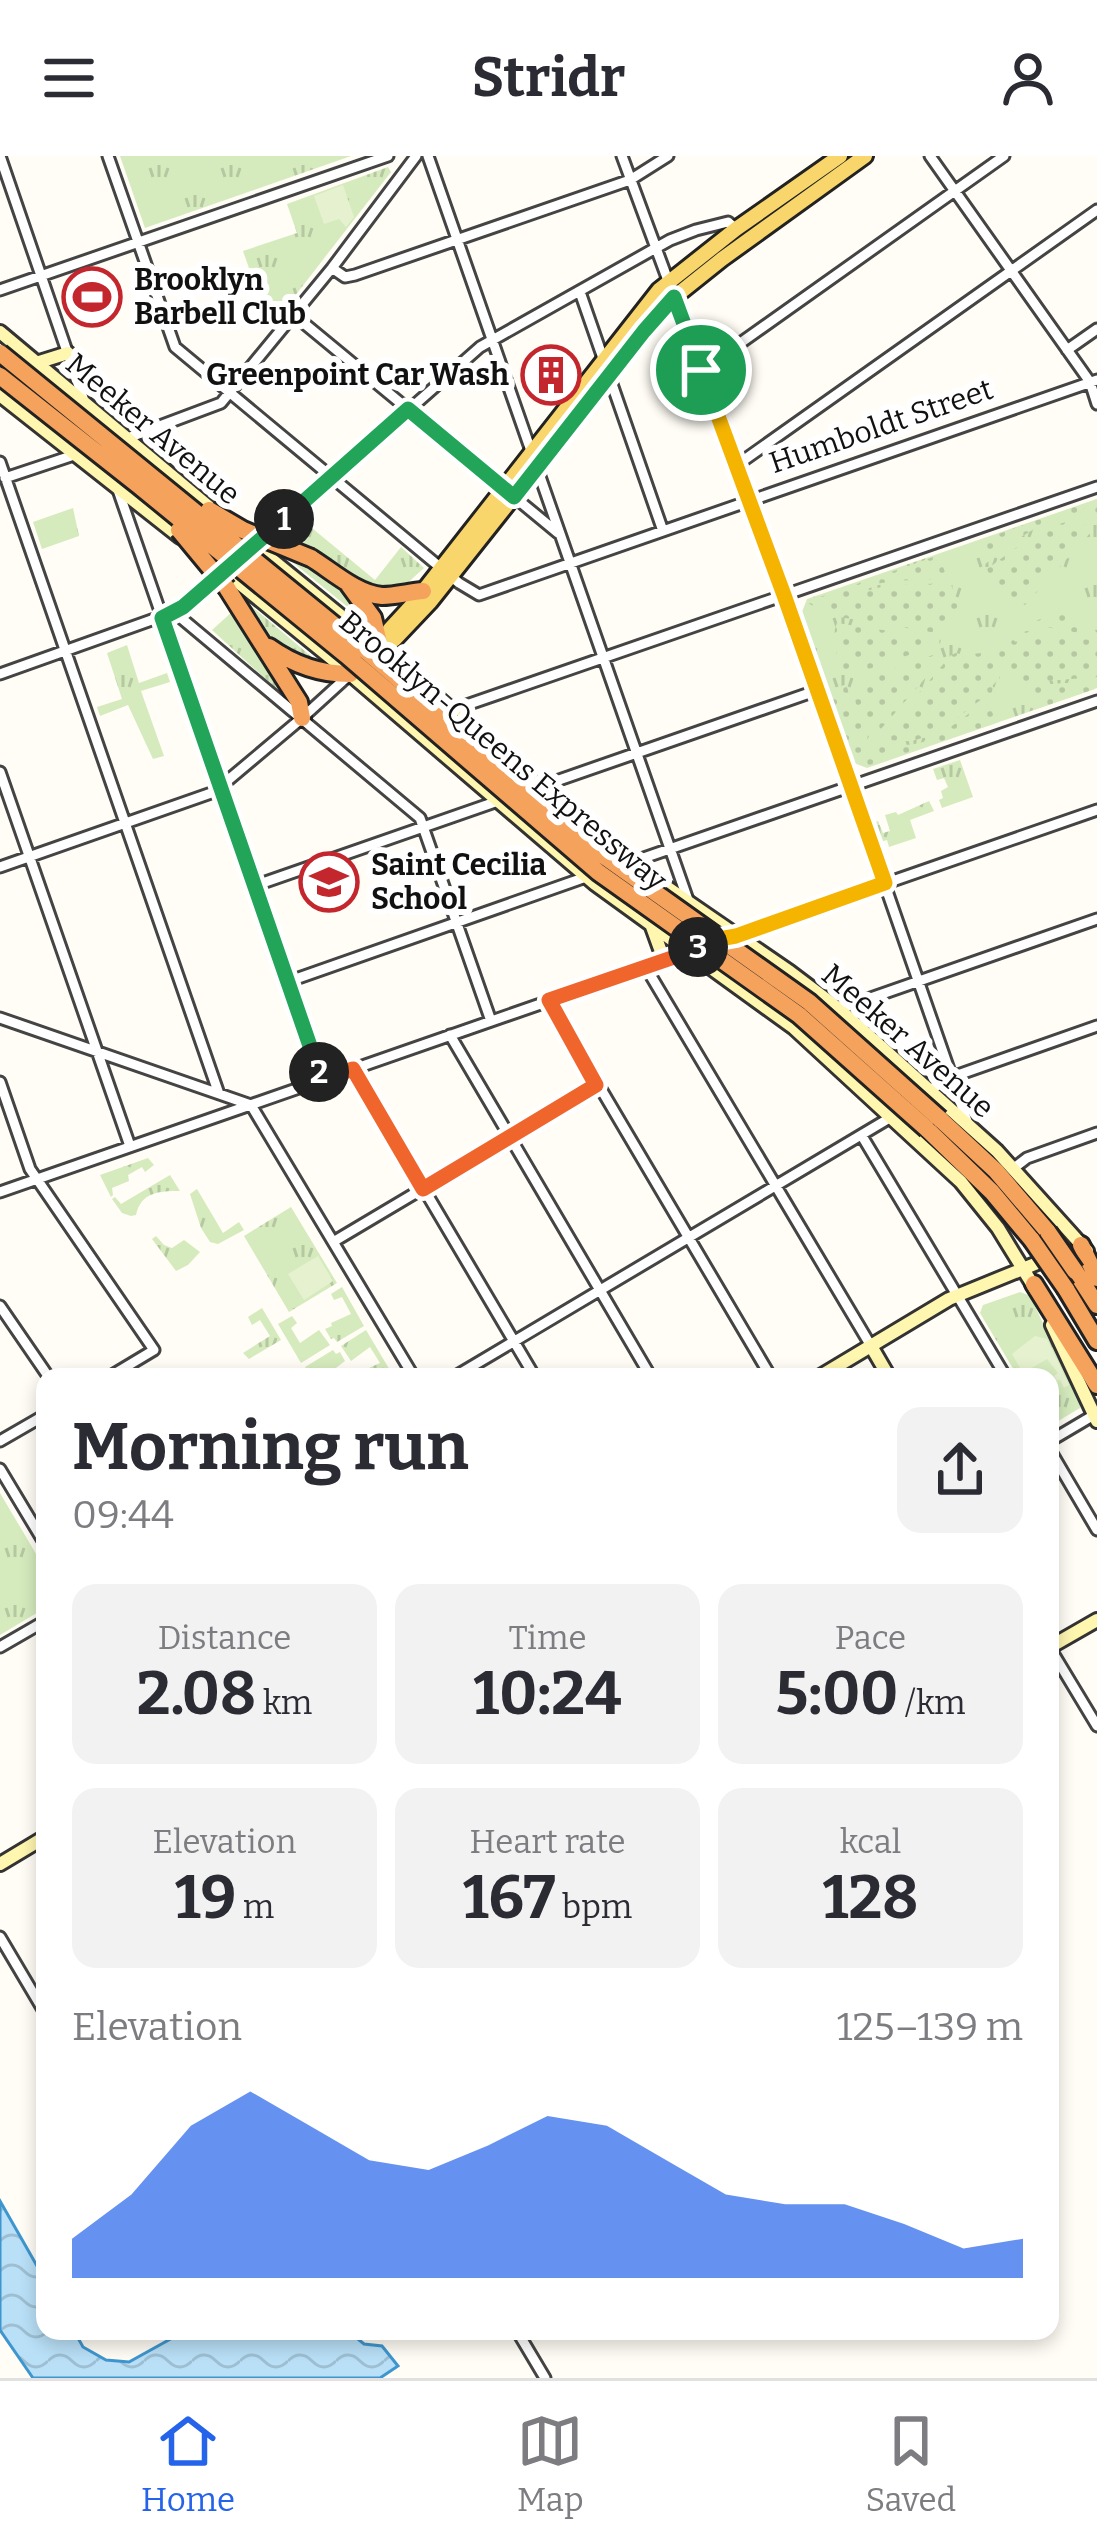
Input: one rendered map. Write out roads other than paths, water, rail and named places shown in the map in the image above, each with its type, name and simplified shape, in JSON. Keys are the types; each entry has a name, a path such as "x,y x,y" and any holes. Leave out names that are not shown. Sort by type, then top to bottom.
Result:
{"highway":[{"name":"Brooklyn-Queens Expressway","path":"0,352 366,651 601,854 833,1022 933,1124"},
{"name":"Brooklyn-Queens Expressway","path":"0,376 346,655 586,862 800,1015 996,1172 1040,1236 1097,1342"},
{"path":"160,482 234,526 311,558 379,595 423,591"},
{"path":"138,485 216,572 299,702 302,718"},
{"path":"340,577 369,611 380,647"},
{"path":"253,630 295,663 350,674"},
{"name":"Brooklyn-Queens Expressway","path":"1040,1236 1075,1270 1097,1305"},
{"path":"1087,1243 1097,1278"},
{"path":"1029,1276 1097,1385"}],"main road":[{"path":"509,493 532,451 603,359 736,229 840,156"},
{"path":"350,674 404,630 509,493 538,467 671,290 866,156"},
{"name":"Meeker Avenue","path":"0,332 380,647 630,863 838,1009 1014,1168 1087,1243 1097,1260"},
{"path":"36,363 68,353"},
{"path":"0,395 225,569 586,877 780,1016 941,1161 971,1193 1029,1276 1095,1418"},
{"path":"380,647 423,591 446,571"},
{"path":"650,923 664,961"},
{"path":"834,1368 958,1296 1029,1276 1087,1243"},
{"path":"871,1346 884,1368"},
{"path":"1059,1643 1097,1620"},
{"path":"0,1864 36,1842"}],"street":[{"path":"0,156 85,405"},
{"path":"108,156 175,347 446,571"},
{"path":"0,290 388,156"},
{"path":"3,479 220,403 332,268 416,156"},
{"path":"428,156 690,905"},
{"path":"622,156 784,595 968,1124"},
{"path":"332,268 345,277 355,275 630,181 668,156"},
{"path":"931,156 1093,381 1097,404"},
{"path":"701,370 1004,156"},
{"path":"737,465 1097,210"},
{"path":"0,674 174,612 493,338 696,230 728,222 736,229"},
{"path":"580,292 663,532"},
{"path":"294,315 561,535"},
{"path":"1067,350 1097,329"},
{"name":"Humboldt Street","path":"446,571 478,596 1093,381"},
{"path":"0,462 219,1094"},
{"path":"117,487 322,1079"},
{"path":"452,710 1097,487"},
{"path":"174,612 419,818 490,1021"},
{"path":"0,867 214,792 350,674"},
{"path":"254,886 818,691"},
{"path":"630,863 1097,701"},
{"path":"0,772 130,1146"},
{"path":"0,1192 645,966 689,952 720,950 736,936 1097,810"},
{"path":"287,982 586,877"},
{"path":"838,1009 1097,920"},
{"path":"645,966 871,1346"},
{"path":"549,1000 766,1368"},
{"path":"0,1018 251,1105 409,1368"},
{"path":"469,1368 862,1136 952,1076 1097,1026"},
{"path":"450,1035 646,1368"},
{"path":"353,1069 530,1368"},
{"path":"0,1082 30,1169 154,1350 124,1368"},
{"path":"333,1242 596,1085"},
{"path":"206,1090 215,1117"},
{"path":"1014,1168 1027,1158 1097,1133"},
{"path":"862,1136 1001,1368"},
{"path":"0,1306 43,1368"},
{"path":"1059,1440 1095,1418"},
{"path":"0,1441 36,1420"},
{"path":"1059,1461 1097,1530"},
{"path":"0,1469 36,1529"},
{"path":"0,1647 36,1626"},
{"path":"1059,1663 1097,1726"},
{"path":"0,1937 36,1999"},
{"path":"522,2340 545,2378"}],"water":[{"path":"0,2201 36,2264 36,2340 79,2340 106,2360 129,2362 169,2340 359,2340 382,2346 398,2366 380,2378 33,2378 0,2330"}],"place":[{"name":"Brooklyn Barbell Club","path":"92,297"},
{"name":"Greenpoint Car Wash","path":"551,375"},
{"name":"Saint Cecilia School","path":"329,882"}]}
